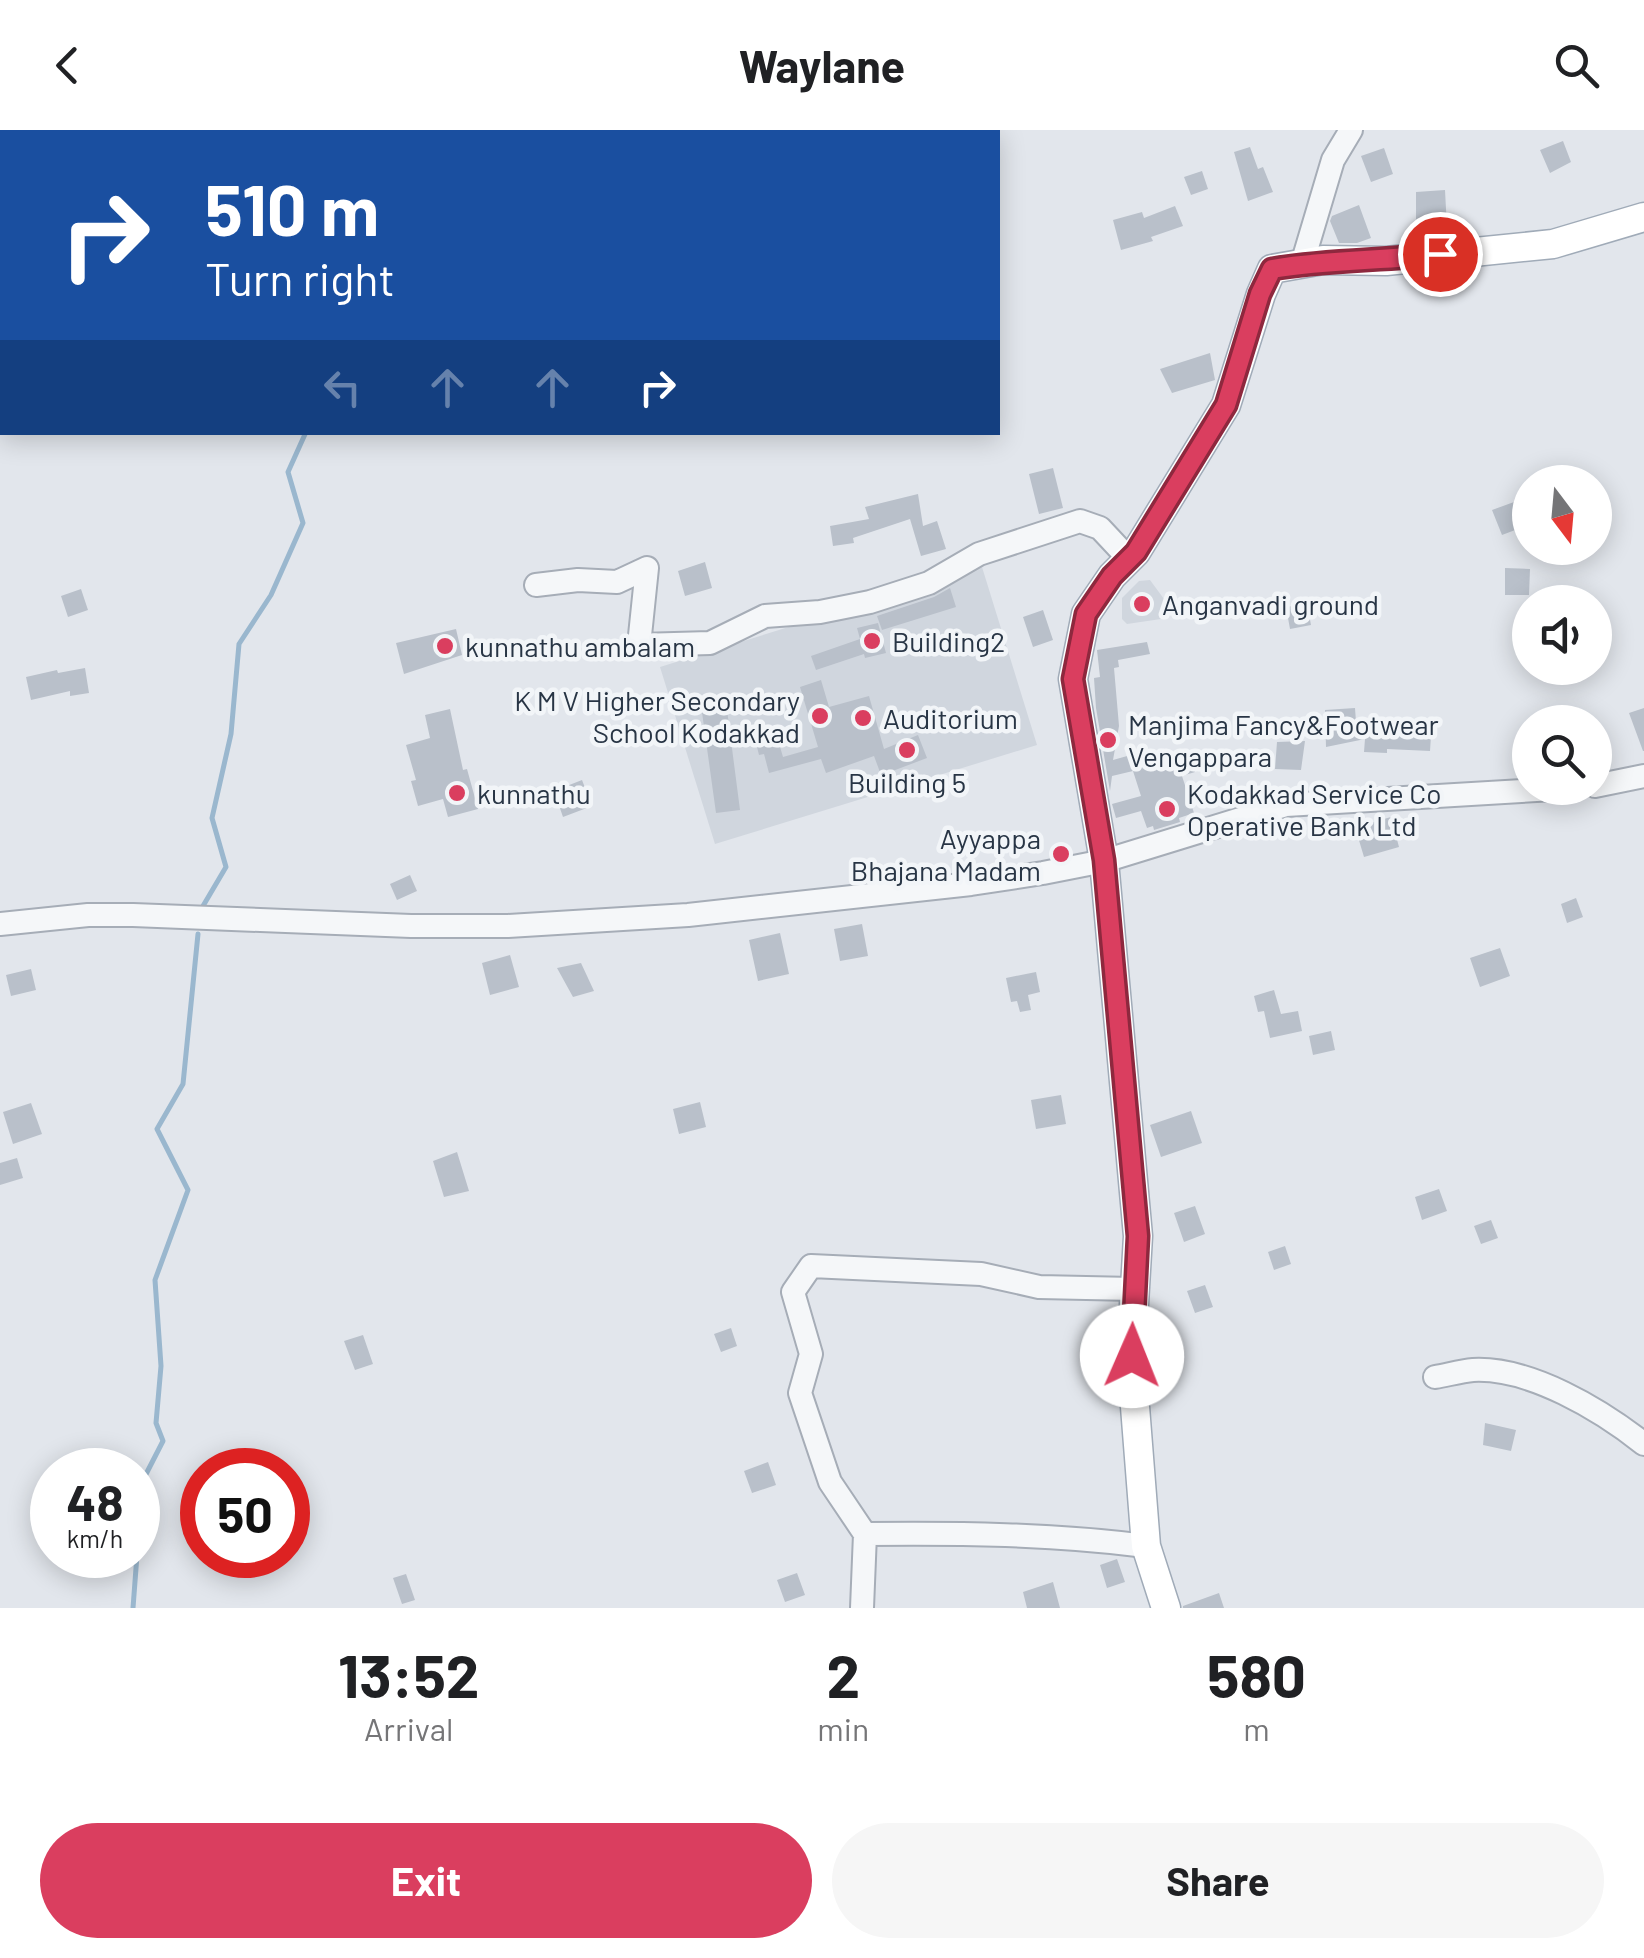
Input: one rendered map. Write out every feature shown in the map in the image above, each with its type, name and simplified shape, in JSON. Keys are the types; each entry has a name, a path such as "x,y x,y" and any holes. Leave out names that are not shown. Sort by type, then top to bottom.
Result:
{"main road":[{"path":"1166,1608 1146,1546 1134,1416 1133,1289 1138,1236 1104,860 1073,679 1086,614 1177,490 1226,405 1260,294 1272,269 1357,258 1386,261 1552,244 1644,217"}],"street":[{"path":"1302,264 1333,160 1351,130"},
{"path":"536,585 578,580 617,582 647,568 640,645 710,643 765,616 836,608 929,583 980,554 1080,521 1100,528 1130,559"},
{"path":"1612,783 1644,776"},
{"path":"0,924 88,915 134,915 508,926 718,912 987,882 1104,860 1286,805 1512,792"},
{"path":"862,1608 865,1534 830,1482 800,1393 811,1354 793,1292 811,1266 981,1274 1039,1287 1133,1289"},
{"path":"1435,1377 1475,1370 1516,1375 1559,1392 1615,1422 1644,1444"},
{"path":"865,1534 1008,1534 1146,1546"}],"shaded area":[{"path":"982,567 1037,745 715,844 660,667"},
{"name":"Anganvadi ground","path":"1150,580 1164,599 1161,619 1127,624 1122,619 1122,598 1139,581"}],"building":[{"path":"1563,141 1571,162 1550,173 1540,150"},
{"path":"1250,147 1273,192 1248,201 1234,152"},
{"path":"1384,148 1393,174 1371,182 1361,156"},
{"path":"1202,171 1208,189 1191,195 1184,177"},
{"path":"1445,190 1447,228 1416,231 1416,192"},
{"path":"1359,205 1371,238 1339,243 1330,221 1332,216"},
{"path":"1175,206 1183,226 1151,237 1153,241 1121,250 1113,220 1142,212 1144,218"},
{"path":"1210,353 1215,380 1172,393 1160,369"},
{"path":"1053,468 1063,508 1039,514 1029,474"},
{"path":"918,494 923,526 937,521 946,549 921,556 910,519 853,538 854,543 833,546 830,526 869,519 865,507"},
{"path":"1512,503 1512,531 1502,535 1492,510"},
{"path":"705,562 712,588 685,596 678,571"},
{"path":"1505,568 1530,569 1529,585 1512,585 1512,595 1505,595"},
{"path":"950,588 956,607 882,630 877,616"},
{"path":"81,589 88,610 68,617 61,596"},
{"path":"1307,604 1311,625 1290,629 1286,607"},
{"path":"1043,610 1053,640 1033,647 1023,617"},
{"path":"878,623 886,653 865,658 864,654 816,670 811,656 860,639 857,628"},
{"path":"456,629 462,655 404,674 396,643"},
{"path":"1147,642 1150,654 1118,660 1119,667 1114,668 1119,726 1113,760 1152,749 1157,767 1190,756 1195,772 1182,776 1194,813 1154,830 1153,826 1147,828 1141,811 1116,818 1112,804 1141,796 1133,771 1112,776 1110,791 1094,678 1100,677 1097,650"},
{"path":"85,668 89,693 70,696 70,691 31,700 26,677"},
{"path":"821,680 829,707 869,696 884,749 918,735 927,758 890,772 892,780 884,783 874,756 826,773 821,759 769,773 753,731 774,726 783,757 818,747 800,687"},
{"path":"726,702 740,810 716,813 701,705"},
{"path":"1355,708 1356,722 1400,724 1401,719 1432,720 1430,751 1364,752 1365,739 1326,747 1325,710"},
{"path":"1644,708 1644,751 1643,751 1629,713"},
{"path":"450,709 463,770 467,769 478,809 448,817 443,799 418,806 411,781 416,780 406,745 430,738 425,715"},
{"path":"1305,741 1301,770 1275,769 1277,742"},
{"path":"582,780 592,806 563,817 554,791"},
{"path":"1391,817 1399,847 1364,857 1355,827"},
{"path":"410,875 417,891 397,900 390,884"},
{"path":"1576,898 1583,917 1567,923 1561,904"},
{"path":"862,924 868,956 840,961 834,929"},
{"path":"780,933 789,974 758,981 749,940"},
{"path":"1500,948 1510,976 1480,987 1470,958"},
{"path":"510,955 519,987 490,995 482,963"},
{"path":"581,963 594,991 573,997 557,968"},
{"path":"31,969 36,990 11,996 6,975"},
{"path":"1036,972 1040,992 1028,995 1031,1010 1020,1012 1017,1001 1011,1002 1006,978"},
{"path":"1274,990 1281,1014 1298,1011 1302,1031 1270,1038 1264,1011 1258,1012 1254,996"},
{"path":"1331,1031 1335,1050 1313,1055 1309,1036"},
{"path":"1061,1095 1066,1124 1036,1129 1031,1100"},
{"path":"700,1102 706,1127 679,1134 673,1109"},
{"path":"31,1103 42,1134 13,1144 3,1112"},
{"path":"1191,1111 1202,1143 1161,1157 1150,1125"},
{"path":"457,1152 469,1191 444,1197 433,1161"},
{"path":"17,1158 23,1178 0,1185 0,1163"},
{"path":"1439,1189 1447,1211 1422,1220 1415,1197"},
{"path":"1195,1206 1205,1234 1184,1242 1174,1213"},
{"path":"1491,1220 1498,1238 1481,1244 1474,1226"},
{"path":"1285,1246 1291,1264 1274,1270 1268,1252"},
{"path":"1205,1285 1213,1307 1195,1313 1187,1291"},
{"path":"731,1328 737,1346 721,1352 714,1334"},
{"path":"363,1335 373,1364 355,1370 344,1341"},
{"path":"1485,1423 1516,1430 1511,1451 1483,1445"},
{"path":"768,1462 776,1485 752,1493 744,1471"},
{"path":"1117,1559 1125,1582 1107,1588 1100,1565"},
{"path":"797,1573 805,1595 785,1602 777,1580"},
{"path":"406,1574 415,1600 402,1604 393,1578"},
{"path":"1053,1582 1060,1608 1027,1608 1023,1592"},
{"path":"1219,1593 1224,1608 1183,1608 1183,1606"}],"waterway":[{"path":"203,906 226,867 212,818 231,734 239,644 271,595 303,523 288,472 305,435"},
{"path":"159,1448 163,1441 156,1423 161,1366 155,1280 188,1190 157,1129 183,1084 198,934"},
{"path":"133,1608 135,1578"}],"place":[{"name":"Anganvadi ground","path":"1142,604"},
{"name":"Building2","path":"872,641"},
{"name":"kunnathu ambalam","path":"445,646"},
{"name":"K M V Higher Secondary School Kodakkad","path":"820,716"},
{"name":"Auditorium","path":"863,718"},
{"name":"Manjima Fancy&Footwear Vengappara","path":"1108,740"},
{"name":"Building 5","path":"907,750"},
{"name":"kunnathu","path":"457,793"},
{"name":"Kodakkad Service Co Operative Bank Ltd","path":"1167,809"},
{"name":"Ayyappa Bhajana Madam","path":"1061,854"}],"route":[{"path":"1132,1356 1138,1236 1116,980 1104,860 1073,679 1086,614 1112,576 1136,552 1226,405 1260,294 1272,269 1323,260 1386,261 1440,254"}]}
